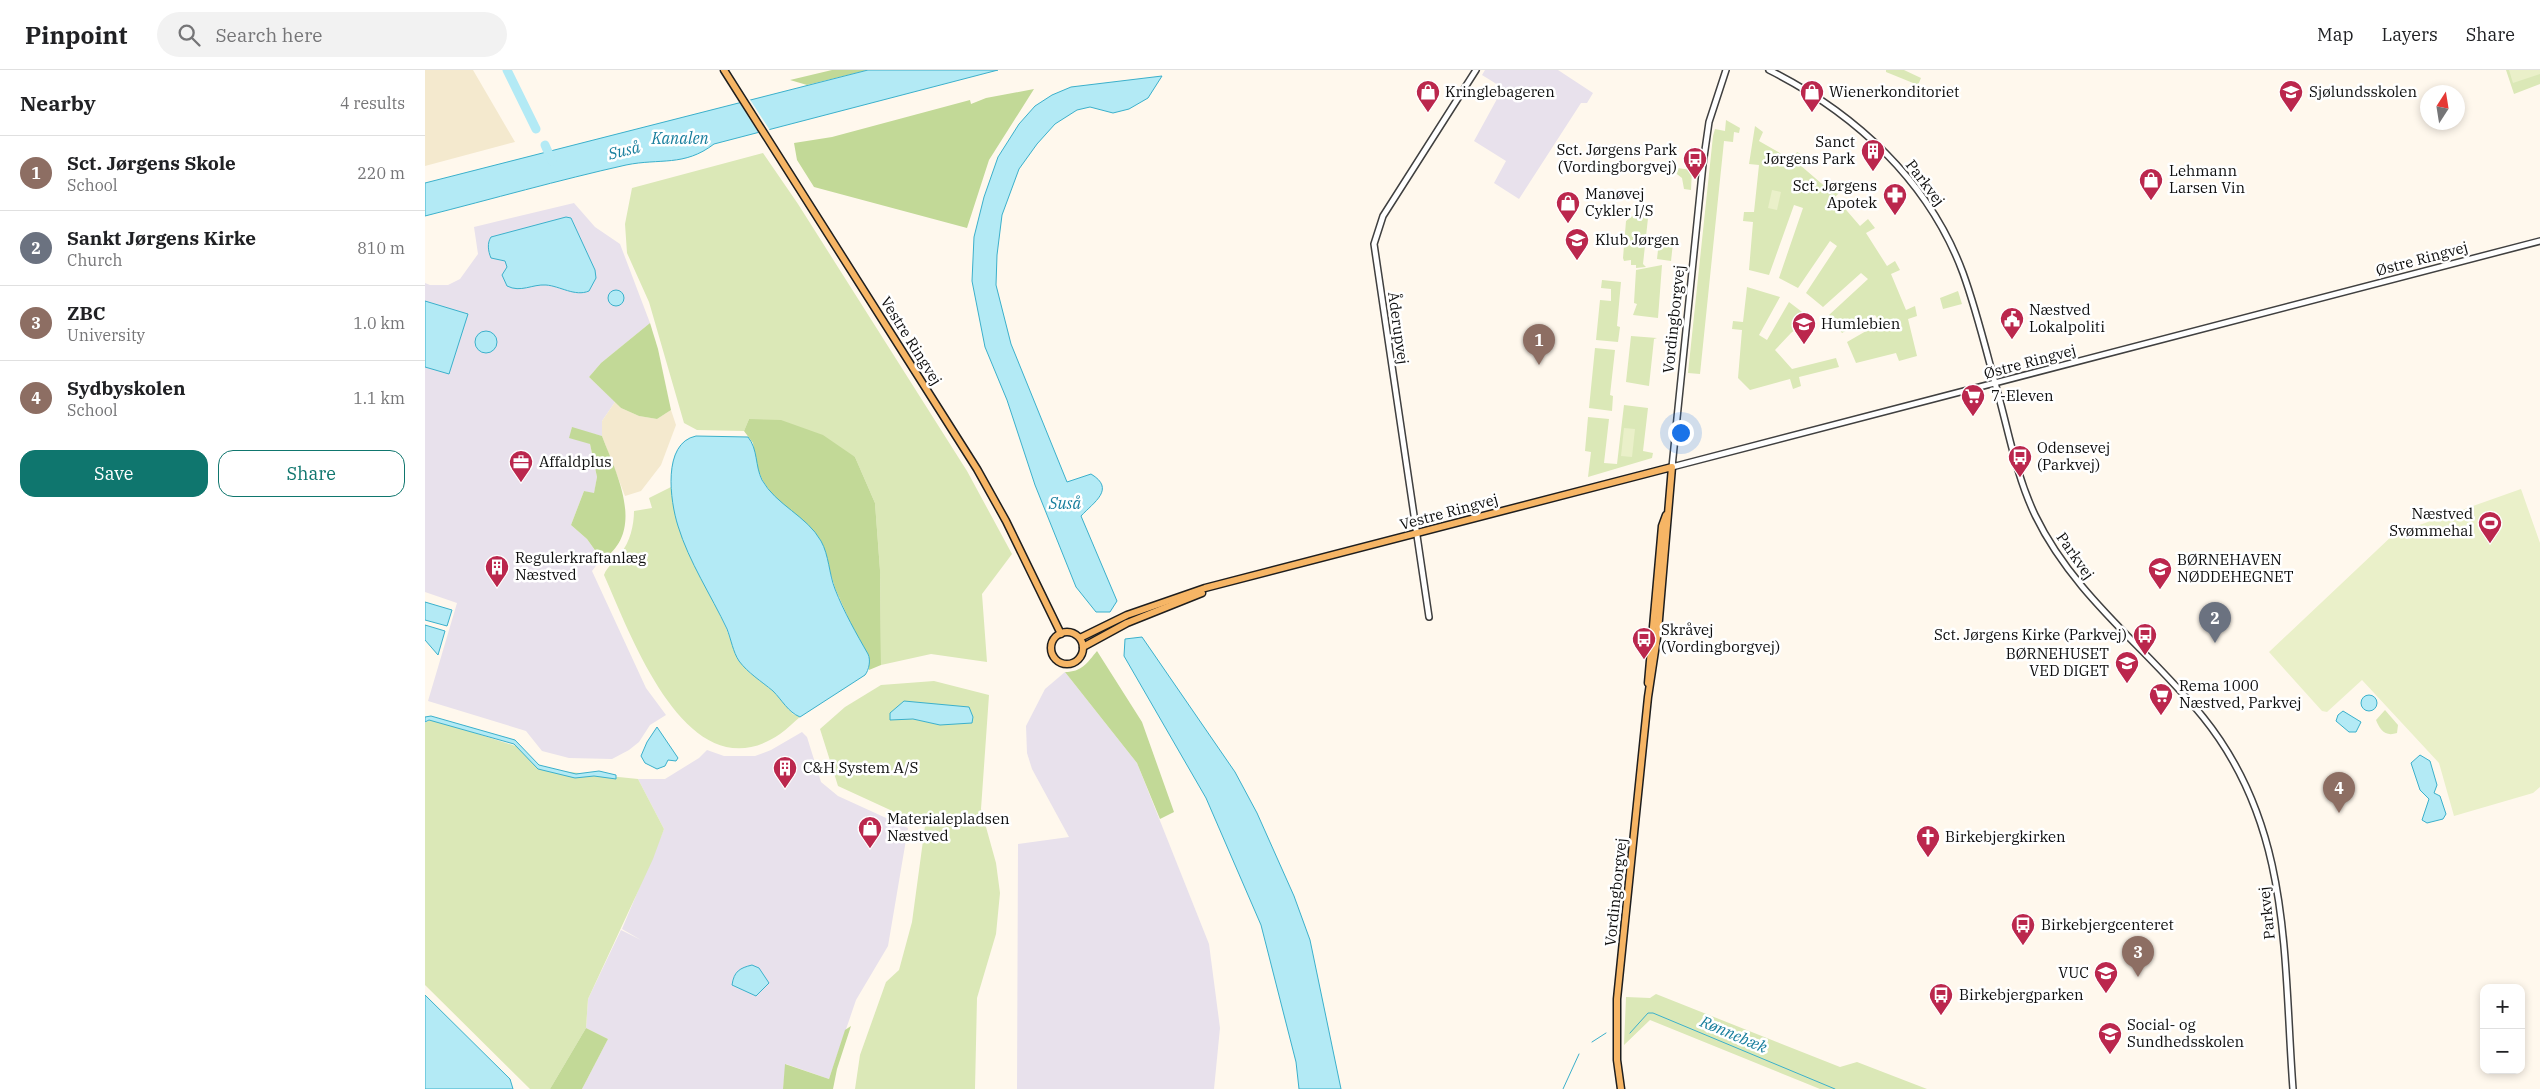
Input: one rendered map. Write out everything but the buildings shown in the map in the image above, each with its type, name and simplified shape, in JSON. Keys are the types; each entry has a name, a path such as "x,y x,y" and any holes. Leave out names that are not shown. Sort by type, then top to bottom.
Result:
{"main road":[{"name":"Vestre Ringvej","path":"724,70 977,469 1006,521 1061,634"},
{"name":"Vestre Ringvej","path":"1080,638 1145,608 1234,581 1672,467"},
{"name":"Vordingborgvej","path":"1621,1089 1617,1060 1617,999 1649,697 1648,668 1662,526 1667,513 1672,467"},
{"name":"Vestre Ringvej","path":"1083,647 1127,623 1234,581"},
{"path":"1073,633 1080,638 1083,647 1076,661 1061,662 1054,657 1052,648 1054,640 1061,634 1073,633"}],"street":[{"name":"Åderupvej","path":"1429,616 1374,244 1383,216 1476,70"},
{"name":"Vordingborgvej","path":"1672,467 1703,164 1709,122 1726,70"},
{"name":"Parkvej","path":"1769,70 1809,92 1853,123 1880,147 1916,189 1946,236 1963,272 2015,463 2034,513 2050,543 2081,587 2203,718 2221,743 2251,795 2272,859 2281,911 2293,1089"},
{"name":"Østre Ringvej","path":"1672,467 2540,241"}],"shaded area":[{"path":"425,70 473,70 515,142 425,166"},
{"path":"1485,70 1558,70 1593,93 1587,103 1581,103 1519,199 1494,183 1506,161 1474,141 1503,88 1482,75"},
{"path":"574,203 595,227 620,244 650,323 601,363 589,377 615,402 602,421 602,436 571,428 590,444 597,477 594,494 584,491 571,525 587,539 601,559 592,571 646,688 666,715 650,725 639,742 612,759 569,758 542,751 526,731 428,701 457,603 425,592 425,283 430,285 448,285 460,279 478,254 474,227"},
{"path":"615,402 621,408 639,416 657,419 671,410 676,425 661,465 641,491 625,496 602,436 602,421"},
{"path":"1065,672 1137,763 1209,944 1220,1028 1214,1089 1017,1089 1018,844 1069,837 1032,769 1027,753 1026,726 1045,689"},
{"path":"802,732 807,737 821,782 838,796 908,828 888,946 856,1000 829,1079 786,1064 783,1089 582,1089 608,1039 586,1028 588,999 621,930 641,940 622,929 664,829 638,779 665,779 699,758 707,750 724,756 755,756 771,750"}],"green space":[{"path":"832,70 868,70 807,85 790,80"},
{"path":"1886,70 1904,70 1921,78 1918,85 1886,72"},
{"path":"2506,70 2540,70 2540,84 2514,94"},
{"path":"2509,70 2540,70 2540,74 2513,83"},
{"path":"1034,89 989,160 967,228 814,187 797,160 794,143 832,137 970,100 971,104 986,98"},
{"path":"1726,120 1740,128 1739,133 1734,132 1733,142 1724,141 1700,374 1688,373 1713,136 1715,129 1725,131"},
{"path":"1755,126 1763,132 1759,141 1792,160 1797,152 1806,157 1800,165 1829,190 1836,183 1842,190 1835,197 1860,226 1868,219 1875,228 1866,233 1887,266 1895,261 1900,270 1891,274 1906,310 1915,306 1917,316 1908,319 1917,356 1899,361 1896,353 1856,363 1847,342 1880,323 1875,315 1842,333 1829,315 1868,279 1861,273 1823,307 1806,293 1837,246 1830,241 1798,288 1779,278 1803,208 1794,205 1769,275 1749,270 1753,222 1743,221 1744,212 1754,212 1759,165 1749,164"},
{"path":"763,153 798,204 967,471 1012,554 982,594 987,662 931,654 881,665 880,570 875,503 855,457 749,419 744,431 697,430 684,423 649,302 627,253 625,224 632,188"},
{"path":"1677,168 1692,170 1691,190 1684,189 1682,178 1673,171"},
{"path":"1772,190 1781,192 1777,210 1768,208"},
{"path":"1644,207 1649,209 1643,264 1646,267 1636,268 1636,265 1631,265 1631,260 1624,261 1623,258 1626,221"},
{"path":"1659,241 1673,243 1671,261 1657,259"},
{"path":"1662,265 1658,318 1633,315 1637,304 1634,303 1636,270"},
{"path":"1602,280 1621,282 1617,326 1620,327 1618,342 1596,340 1600,300 1611,301 1611,289 1601,288"},
{"path":"1747,287 1780,297 1759,335 1767,340 1789,302 1810,318 1791,333 1775,350 1792,369 1836,358 1839,367 1799,377 1801,386 1793,389 1790,379 1750,390 1738,378 1742,330 1732,329 1733,321 1743,322"},
{"path":"1958,291 1962,304 1943,309 1940,298"},
{"path":"650,323 658,349 671,410 657,419 639,416 621,408 589,377 601,363"},
{"path":"1631,336 1657,338 1654,339 1649,386 1626,382"},
{"path":"1595,348 1615,350 1610,395 1613,396 1612,411 1589,408"},
{"path":"1624,405 1648,408 1643,451 1653,453 1652,458 1588,477 1591,452 1585,451 1588,417 1609,419 1604,463 1617,464"},
{"path":"749,419 781,420 823,435 855,457 875,503 880,570 881,665 869,670 869,656 858,640 835,588 821,541 808,525 774,497 763,481 756,466 753,443 744,431"},
{"path":"572,427 602,436 620,484 624,501 625,518 623,534 615,548 602,560 587,539 571,525 584,491 594,493 597,477 590,444 569,438"},
{"path":"1624,428 1635,429 1632,457 1621,456"},
{"path":"671,487 678,526 726,628 738,660 750,673 774,692 793,714 800,717 780,734 747,748 717,744 691,727 668,701 647,668 604,575 627,544 632,528 634,511 652,508 649,498"},
{"path":"2521,489 2540,543 2540,787 2533,793 2454,816 2439,763 2362,680 2327,712 2322,711 2269,652 2394,534"},
{"path":"1097,651 1142,722 1174,812 1160,819 1137,763 1065,672 1080,669"},
{"path":"934,681 989,695 981,809 996,863 1000,893 996,934 977,998 975,1089 855,1089 860,1055 886,982 899,970 912,922 925,826 838,786 820,729 845,707 881,685","holes":["973,717 940,725 914,719"]},
{"path":"2385,710 2398,725 2397,733 2389,734 2381,730 2376,720"},
{"path":"431,719 519,747 541,769 638,779 664,829 653,859 588,999 586,1028 550,1089 530,1089 425,985 425,723"},
{"path":"1656,994 1840,1067 1857,1062 1927,1089 1820,1089 1650,1020 1624,1045 1626,997 1650,998"},
{"path":"851,1026 837,1069 833,1089 783,1089 785,1064 829,1079 845,1030"},
{"path":"586,1028 608,1039 582,1089 550,1089"}],"water":[{"name":"Kanalen","path":"868,70 998,70 714,144 703,151 682,159 626,165 425,216 425,183"},
{"name":"Suså","path":"1162,76 1148,98 1129,109 1113,113 1090,107 1077,110 1055,124 1037,144 1019,169 1002,215 997,255 996,285 1011,344 1067,482 1091,474 1102,485 1102,490 1096,501 1081,516 1117,601 1110,612 1096,612 1076,587 1035,485 1007,400 985,347 972,281 974,237 984,197 998,157 1019,124 1035,106 1052,95 1071,87"},
{"path":"566,217 571,218 595,270 596,278 589,291 578,293 546,285 517,289 507,286 502,275 507,267 505,261 491,258 490,255 488,244 491,237"},
{"path":"616,290 622,292 624,298 622,304 616,306 610,304 608,298 610,292"},
{"path":"425,301 468,314 449,374 425,367"},
{"path":"482,331 490,331 497,338 497,346 490,353 482,353 475,346 475,338"},
{"path":"696,436 748,437 753,447 760,475 768,489 808,524 821,541 839,598 869,656 868,670 865,675 800,717 789,709 773,691 739,661 727,629 694,565 678,526 671,488 673,461 685,441"},
{"path":"425,602 452,610 447,626 425,620"},
{"path":"425,625 445,631 438,655 425,640"},
{"path":"1142,637 1235,772 1257,813 1294,896 1310,940 1341,1089 1299,1089 1296,1062 1261,925 1206,798 1124,656 1125,639"},
{"path":"2369,695 2375,697 2377,703 2375,709 2369,711 2363,709 2361,703 2363,697"},
{"path":"904,701 969,707 973,717 972,723 940,725 913,719 890,720 890,713"},
{"path":"2343,711 2361,722 2356,732 2349,732 2336,721 2338,715"},
{"path":"431,716 515,740 539,765 576,774 599,771 616,775 616,779 594,776 575,778 538,769 514,744 429,720 425,722 425,717"},
{"path":"657,727 678,758 676,761 668,760 665,766 657,769 645,763 641,756 647,742"},
{"path":"2420,755 2430,761 2437,785 2434,793 2440,796 2446,814 2443,819 2427,823 2422,820 2429,799 2420,790 2411,763"},
{"path":"752,965 759,968 769,983 756,996 732,985 734,976 738,971"},
{"path":"425,995 510,1079 513,1089 425,1089"}],"pier":[{"path":"749,98 771,132 760,135 738,100"}],"waterway":[{"path":"507,70 536,129"},
{"path":"545,145 552,161"},
{"name":"Rønnebæk","path":"1630,1033 1648,1013 1653,1013 1835,1089"},
{"name":"Rønnebæk","path":"1592,1042 1606,1033"},
{"name":"Rønnebæk","path":"1563,1089 1579,1054"}],"place":[{"name":"Kringlebageren","path":"1428,113"},
{"name":"Wienerkonditoriet","path":"1812,113"},
{"name":"Sjølundsskolen","path":"2291,113"},
{"name":"Sanct Jørgens Park","path":"1873,172"},
{"name":"Sct. Jørgens Park (Vordingborgvej)","path":"1695,180"},
{"name":"Lehmann Larsen Vin","path":"2151,201"},
{"name":"Sct. Jørgens Apotek","path":"1895,216"},
{"name":"Manøvej Cykler I/S","path":"1568,224"},
{"name":"Klub Jørgen","path":"1577,261"},
{"name":"Næstved Lokalpoliti","path":"2012,340"},
{"name":"Humlebien","path":"1804,345"},
{"name":"Sct. Jørgens Skole","path":"1539,365"},
{"name":"7-Eleven","path":"1973,417"},
{"name":"Odensevej (Parkvej)","path":"2020,478"},
{"name":"Affaldplus","path":"521,483"},
{"name":"Næstved Svømmehal","path":"2490,544"},
{"name":"Regulerkraftanlæg Næstved","path":"497,588"},
{"name":"BØRNEHAVEN NØDDEHEGNET","path":"2160,590"},
{"name":"Sankt Jørgens Kirke","path":"2215,643"},
{"name":"Sct. Jørgens Kirke (Parkvej)","path":"2145,656"},
{"name":"Skråvej (Vordingborgvej)","path":"1644,660"},
{"name":"BØRNEHUSET VED DIGET","path":"2127,684"},
{"name":"Rema 1000 Næstved, Parkvej","path":"2161,716"},
{"name":"C&H System A/S","path":"785,789"},
{"name":"Sydbyskolen","path":"2339,813"},
{"name":"Materialepladsen Næstved","path":"870,849"},
{"name":"Birkebjergkirken","path":"1928,858"},
{"name":"Birkebjergcenteret","path":"2023,946"},
{"name":"ZBC","path":"2138,977"},
{"name":"VUC","path":"2106,994"},
{"name":"Birkebjergparken","path":"1941,1016"},
{"name":"Social- og Sundhedsskolen","path":"2110,1055"}]}
